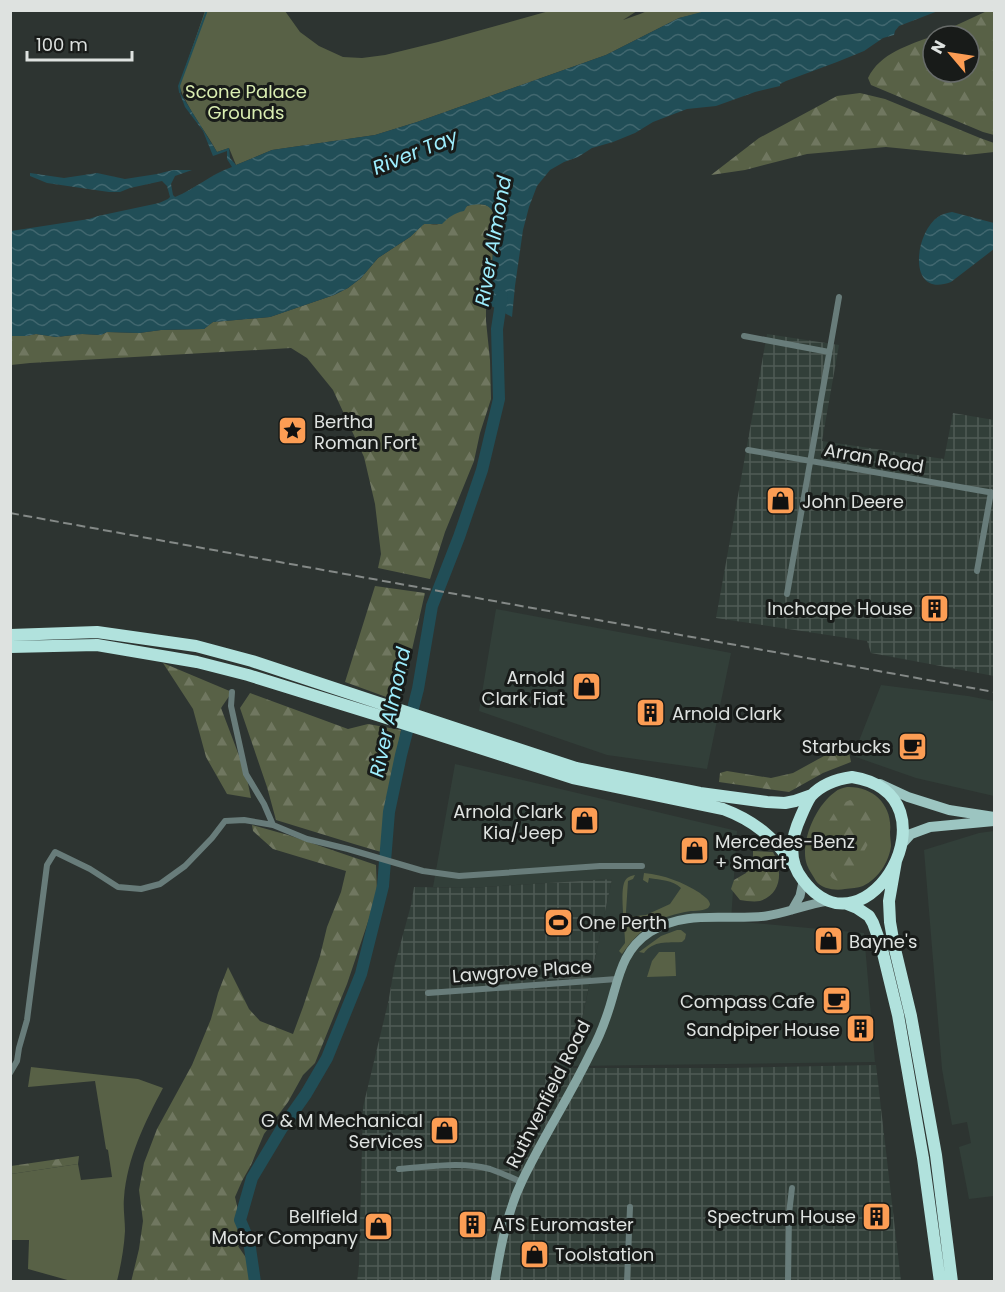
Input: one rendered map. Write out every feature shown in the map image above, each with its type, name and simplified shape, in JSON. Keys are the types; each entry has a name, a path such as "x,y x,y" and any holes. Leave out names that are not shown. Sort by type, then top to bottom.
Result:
{"highway":[{"path":"10,635 97,632 196,646 252,661 573,778 723,808 741,816 762,830 780,846 803,882 812,891 828,901 857,908 869,916 873,923 884,955 898,1015 920,1136 940,1281"},
{"path":"10,647 97,645 197,662 379,709"},
{"path":"439,730 576,768 700,793 785,803 812,795 839,778 852,777 874,782 890,796 897,806 902,824 902,844 889,876 875,891 847,904"},
{"path":"793,864 793,836 812,795"},
{"path":"896,861 889,901 890,922 911,1016 936,1155 952,1281"}],"main road":[{"path":"874,782 908,797 949,810 994,819"},
{"path":"902,844 911,834 930,827 994,819"}],"street":[{"path":"787,594 838,297"},
{"path":"744,336 829,352"},
{"name":"Arran Road","path":"748,450 993,493"},
{"path":"977,571 993,493"},
{"path":"232,692 231,706 246,774 264,804 273,825"},
{"path":"10,1074 17,1061 27,1020 47,866 55,852 90,868 118,887 141,889 160,884 185,866 225,821 244,820 273,825 308,839 423,871 459,876 600,866 642,866"},
{"path":"792,910 800,896 803,882"},
{"name":"Ruthvenfield Road","path":"495,1281 502,1239 521,1182 591,1053 610,1006 625,958 636,944 668,922 701,917 763,916 828,901"},
{"name":"Lawgrove Place","path":"428,993 617,979"},
{"path":"399,1169 466,1166 489,1169 521,1182"},
{"path":"788,1281 789,1214 792,1188"},
{"path":"627,1281 630,1207"}],"shaded area":[{"path":"767,334 839,345 822,441 944,459 953,413 994,420 994,676 871,653 867,641 716,618"},
{"path":"496,609 731,653 707,769 607,755 479,711"},
{"path":"881,685 994,701 994,796 916,778 853,756"},
{"path":"455,764 737,831 731,921 864,933 875,1062 572,1066 612,879 468,888 433,887"},
{"path":"994,831 994,1196 969,1199 959,1147 971,1143 967,1122 952,1125 942,1069 924,850 979,833"},
{"path":"612,879 573,1068 876,1065 901,1281 357,1282 363,1107 414,887 468,888"}],"green space":[{"name":"Scone Palace Grounds","path":"205,11 285,11 300,32 319,46 343,57 362,58 385,55 438,42 549,11 637,11 623,20 647,11 709,11 679,18 606,55 417,122 375,135 272,150 236,165 229,148 217,152 179,86"},
{"path":"987,11 994,11 994,135 871,85 868,78 880,62 921,40 921,84 981,84 981,24 959,24"},
{"path":"860,93 885,99 994,143 994,152 967,155 886,147 807,154 745,170 711,175 759,138 837,96"},
{"path":"473,204 490,207 495,217 492,268 486,303 491,399 474,461 445,532 430,579 378,568 381,554 375,504 364,457 333,390 307,358 291,348 11,365 11,336 36,334 57,337 82,334 101,335 107,332 139,333 204,329 213,322 270,317 334,295 361,278 378,258 410,237 422,225 440,224"},
{"path":"375,586 425,593 400,702 345,682"},
{"path":"163,663 232,692 221,708 246,774 251,798 227,794 206,757 193,709"},
{"path":"250,693 348,729 368,724 401,730 381,852 276,820 240,708"},
{"path":"849,752 851,762 823,773 789,792 719,782 720,773 727,771 771,778 793,773 824,756"},
{"path":"847,787 866,790 880,799 888,814 891,846 882,869 868,883 841,890 825,888 816,881 807,865 805,846 807,836 821,806 836,791"},
{"path":"850,800 864,806 872,820 873,835 861,857 860,871 856,879 840,883 828,872 820,841 839,805"},
{"path":"252,825 376,865 377,893 347,984 315,1063 303,1075 288,1102 264,1134 235,1197 245,1241 238,1246 249,1262 252,1281 131,1282 143,1221 139,1190 144,1163 157,1129 192,1065 211,1019 228,967 249,1009 260,1021 293,1034 320,956 327,927 341,892 346,871 273,849 253,831"},
{"path":"753,851 773,852 778,866 778,881 773,893 767,898 760,901 740,900 731,889 734,880 746,873 753,861"},
{"path":"644,873 666,877 687,886 700,893 710,905 705,909 688,911 657,921 642,931 622,954 619,951 625,943 623,888 627,879 635,875 628,881 627,917 646,915 670,904 681,888 658,879 649,878 648,883 643,880"},
{"path":"677,930 686,934 682,942 656,944 644,953 639,952 661,936"},
{"path":"659,952 675,952 676,976 647,977 652,961"},
{"path":"31,1067 138,1079 163,1088 144,1127 129,1169 124,1198 124,1244 117,1281 71,1281 28,1269 29,1240 11,1240 11,1174 78,1164 81,1180 112,1177 95,1081 28,1087"},
{"path":"79,1156 78,1164 11,1174 11,1166"}],"water":[{"name":"River Tay","path":"709,10 938,11 899,26 894,35 883,38 864,51 786,81 780,86 716,106 687,109 653,122 635,133 592,148 550,170 537,186 523,230 512,317 486,303 492,268 495,217 488,206 476,204 467,206 464,211 457,213 442,224 424,224 410,237 378,258 361,278 348,288 270,317 213,322 204,329 139,333 107,332 101,335 82,334 56,337 36,334 11,336 11,231 89,219 159,203 170,197 167,186 162,181 120,192 109,192 47,183 30,176 30,173 64,178 97,173 125,179 173,170 192,170 175,176 171,184 175,197 232,167 227,159 227,151 213,156 203,131 185,107 179,91 217,152 229,148 230,158 236,165 272,150 375,135 417,122 606,55 679,18"},
{"path":"952,212 994,223 994,249 951,282 937,285 927,281 921,273 920,249 930,225 940,216"}],"waterway":[{"path":"180,92 179,86 207,10"},
{"name":"River Almond","path":"255,1282 249,1241 240,1220 252,1178 327,1058 361,974 383,886 389,812 418,689 432,606 482,470 499,399 497,329 502,296"}],"railway":[{"path":"10,513 994,692"}],"place":[{"name":"Bertha Roman Fort","path":"293,431"},
{"name":"John Deere","path":"781,501"},
{"name":"Inchcape House","path":"934,608"},
{"name":"Arnold Clark Fiat","path":"586,687"},
{"name":"Arnold Clark","path":"651,713"},
{"name":"Starbucks","path":"912,746"},
{"name":"Arnold Clark Kia/Jeep","path":"584,821"},
{"name":"Mercedes-Benz + Smart","path":"694,851"},
{"name":"One Perth","path":"558,922"},
{"name":"Bayne's","path":"828,941"},
{"name":"Compass Cafe","path":"836,1001"},
{"name":"Sandpiper House","path":"861,1029"},
{"name":"G & M Mechanical Services","path":"444,1130"},
{"name":"Spectrum House","path":"877,1216"},
{"name":"ATS Euromaster","path":"472,1224"},
{"name":"Bellfield Motor Company","path":"379,1226"},
{"name":"Toolstation","path":"534,1254"}]}
